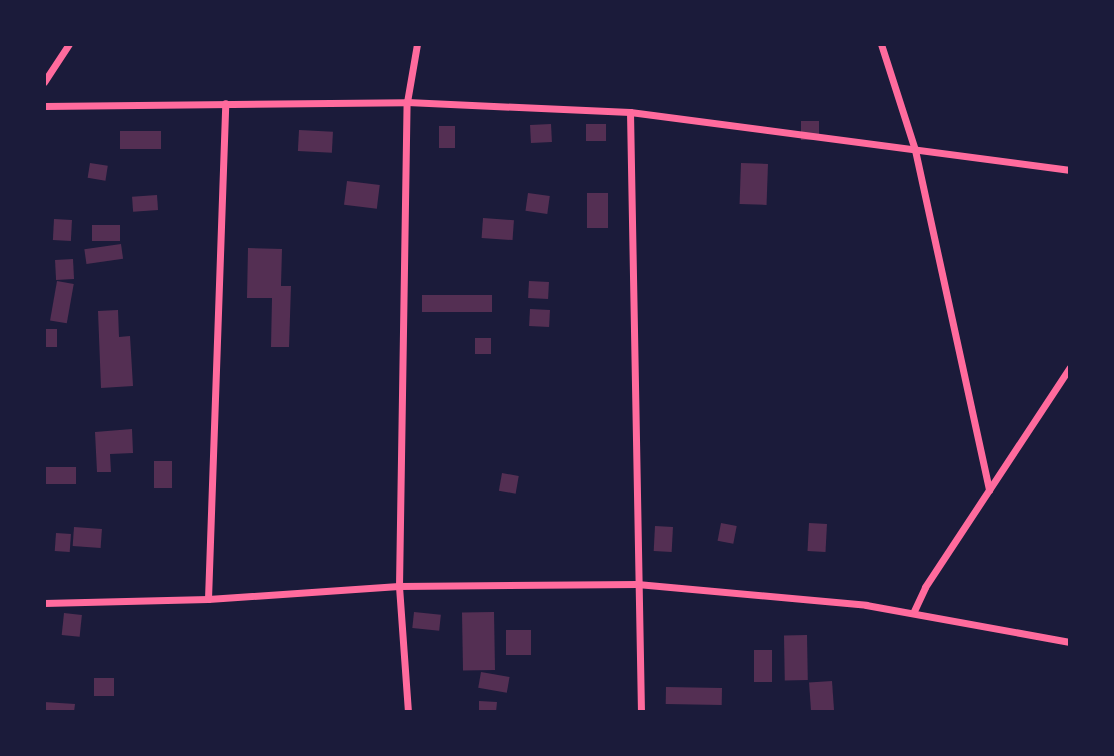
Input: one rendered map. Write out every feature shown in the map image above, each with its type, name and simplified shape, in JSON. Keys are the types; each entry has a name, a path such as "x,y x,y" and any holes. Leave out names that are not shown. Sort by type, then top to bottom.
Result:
{"street":[{"path":"44,82 69,44"},
{"path":"408,712 399,586 407,102 417,44"},
{"path":"881,44 915,150 989,490"},
{"path":"44,106 407,102 630,112 1070,170"},
{"path":"208,599 225,103"},
{"path":"630,112 640,712"},
{"path":"914,611 925,587 1070,367"},
{"path":"44,603 208,599 399,586 637,584 914,611 1070,642"}],"building":[{"path":"801,121 819,121 819,140 801,140"},
{"path":"551,124 552,142 531,143 530,125"},
{"path":"586,124 606,124 606,141 586,141"},
{"path":"439,126 455,126 455,148 439,148"},
{"path":"299,130 333,132 332,153 298,151"},
{"path":"120,131 161,131 161,149 120,149"},
{"path":"90,163 108,166 105,181 88,178"},
{"path":"741,163 768,164 767,205 740,204"},
{"path":"347,181 380,185 377,209 344,205"},
{"path":"528,193 550,196 547,214 525,211"},
{"path":"587,193 608,193 608,228 587,228"},
{"path":"157,195 158,210 133,212 132,197"},
{"path":"483,218 514,220 513,240 482,238"},
{"path":"54,219 72,220 71,241 53,240"},
{"path":"92,225 120,225 120,241 92,241"},
{"path":"121,244 123,259 86,264 84,249"},
{"path":"248,248 282,249 281,286 291,286 289,347 271,347 272,298 247,298"},
{"path":"73,259 74,279 56,280 55,260"},
{"path":"57,281 74,284 67,323 50,320"},
{"path":"529,281 549,282 548,299 528,298"},
{"path":"422,295 492,295 492,312 422,312"},
{"path":"530,309 550,310 549,327 529,326"},
{"path":"118,310 119,337 130,336 133,386 101,388 98,311"},
{"path":"44,329 57,329 57,347 44,347"},
{"path":"475,338 491,338 491,354 475,354"},
{"path":"132,429 133,453 110,454 111,472 97,472 95,432"},
{"path":"154,461 172,461 172,488 154,488"},
{"path":"44,467 76,467 76,484 44,484"},
{"path":"502,473 519,476 516,494 499,491"},
{"path":"721,523 737,526 733,544 718,541"},
{"path":"809,523 827,524 826,552 808,551"},
{"path":"655,526 673,527 672,552 654,551"},
{"path":"74,527 102,529 101,548 73,546"},
{"path":"56,533 71,534 70,552 55,551"},
{"path":"414,612 441,615 439,631 412,628"},
{"path":"494,612 495,670 463,671 462,613"},
{"path":"64,613 82,615 80,637 62,635"},
{"path":"506,630 531,630 531,655 506,655"},
{"path":"784,635 807,635 808,680 785,680"},
{"path":"754,650 772,650 772,682 754,682"},
{"path":"481,672 510,677 507,693 478,688"},
{"path":"94,678 114,678 114,696 94,696"},
{"path":"832,681 834,712 811,712 809,683"},
{"path":"666,687 722,688 722,705 666,704"},
{"path":"479,701 497,702 496,712 479,712"},
{"path":"44,702 75,704 74,712 44,712"}]}
